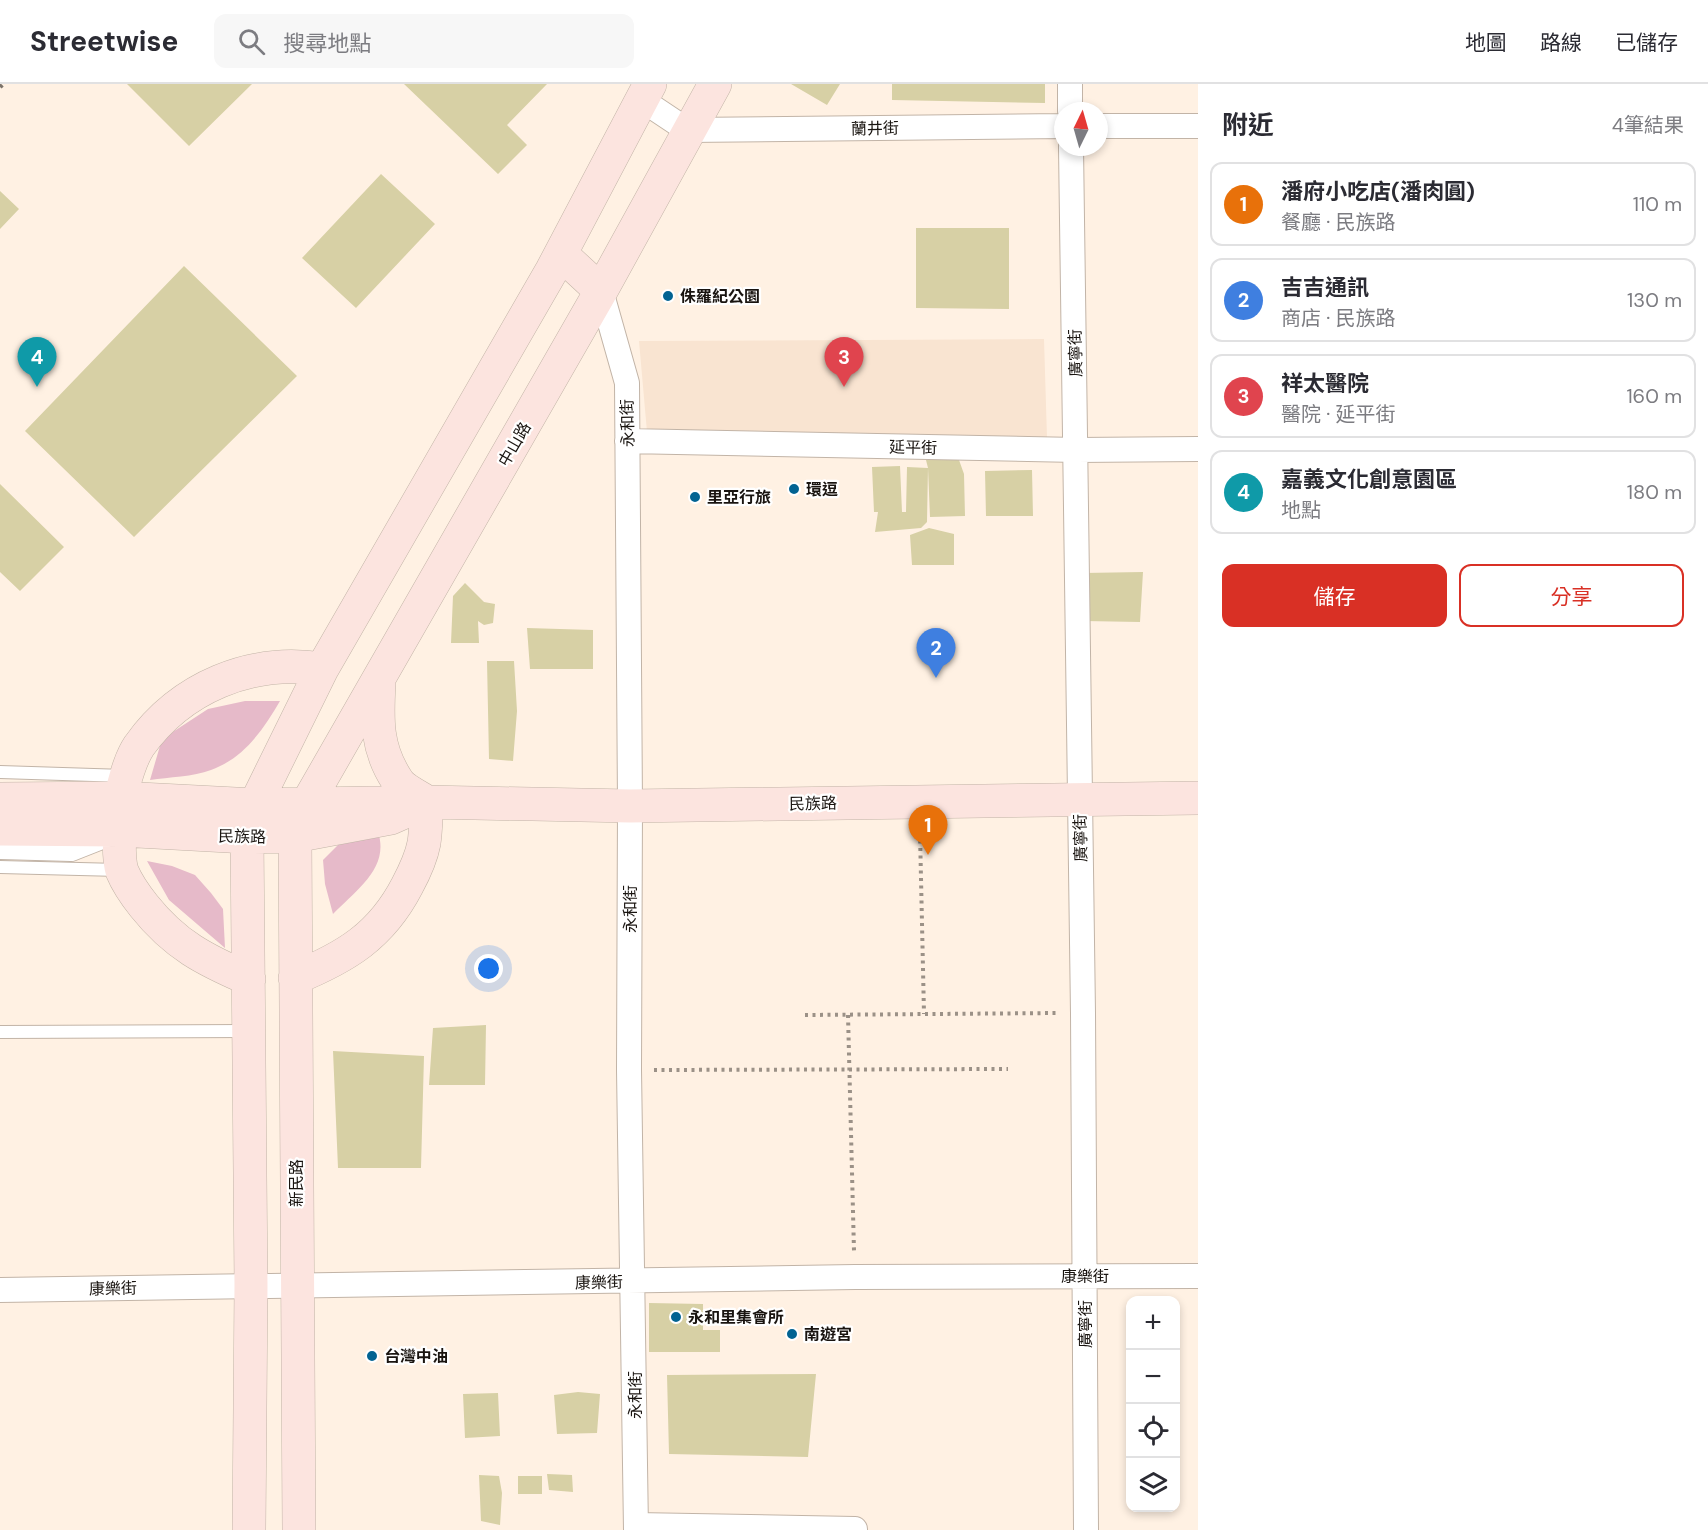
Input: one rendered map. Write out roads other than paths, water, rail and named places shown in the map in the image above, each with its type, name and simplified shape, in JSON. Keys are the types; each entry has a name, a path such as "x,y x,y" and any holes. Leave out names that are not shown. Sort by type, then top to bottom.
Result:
{"main road":[{"name":"中山路","path":"295,836 308,802 602,291 687,130 715,84"},
{"path":"249,1530 251,1286 247,837 255,805 322,669 561,254 646,92"},
{"path":"561,254 602,291"},
{"path":"249,979 207,961 176,941 138,898 122,870 122,801 137,748 178,704 193,694 227,678 260,668 294,665 322,669"},
{"path":"295,978 351,951 377,931 396,907 420,860 424,844 427,802 398,782 376,729 379,679"},
{"name":"民族路","path":"63,816 122,801 255,805 308,802 427,802 630,806 1198,798"},
{"path":"0,799 63,816"},
{"name":"民族路","path":"122,801 247,837 295,836 391,818 427,802"},
{"path":"0,829 63,816"},
{"name":"新民路","path":"295,836 299,1530"}],"street":[{"path":"1070,84 1070,102"},
{"path":"646,92 687,130"},
{"name":"蘭井街","path":"687,130 1054,126"},
{"path":"1108,126 1198,126"},
{"name":"廣寧街","path":"1071,156 1077,450 1086,1530"},
{"name":"永和街","path":"602,291 627,383 629,1070 636,1528"},
{"name":"延平街","path":"627,441 1077,450 1198,449"},
{"path":"0,783 63,816"},
{"path":"0,847 63,816 122,801"},
{"name":"康樂街","path":"0,1290 855,1277 1198,1276"},
{"path":"636,1528 855,1529"}],"lane":[{"path":"0,772 122,801"},
{"path":"0,867 122,870"},
{"path":"0,1032 249,1031"}],"railway":[{"path":"0,87 3,84"}],"place":[{"name":"侏羅紀公園","path":"668,296"},
{"name":"嘉義文化創意園區","path":"37,387"},
{"name":"祥太醫院","path":"844,387"},
{"name":"環逗","path":"794,489"},
{"name":"里亞行旅","path":"695,497"},
{"name":"吉吉通訊","path":"936,678"},
{"name":"潘府小吃店(潘肉圓)","path":"928,855"},
{"name":"永和里集會所","path":"676,1317"},
{"name":"南遊宮","path":"792,1334"},
{"name":"台灣中油","path":"372,1356"}]}
